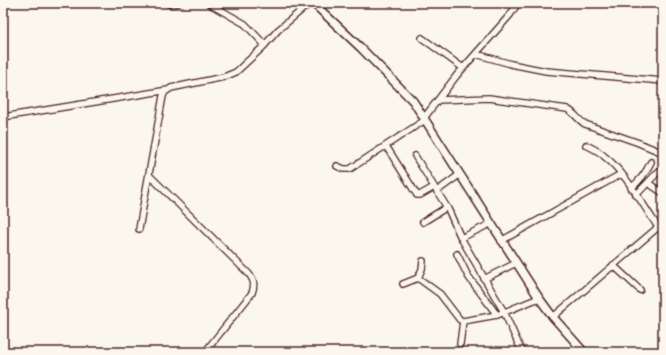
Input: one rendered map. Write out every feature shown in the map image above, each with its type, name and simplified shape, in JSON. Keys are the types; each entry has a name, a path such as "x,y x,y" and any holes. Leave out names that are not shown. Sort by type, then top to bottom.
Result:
{"main road":[{"path":"312,3 401,87 413,101 490,224 539,298 553,317 584,352"}],"street":[{"path":"169,4 178,3"},
{"path":"208,3 245,24 265,45"},
{"path":"3,117 168,90 175,87 231,75 241,68 278,30 312,3"},
{"path":"337,166 350,170 424,119 463,68 510,15 518,3"},
{"path":"422,38 463,68"},
{"path":"476,54 511,64 546,71 663,81"},
{"path":"139,229 163,96 168,90"},
{"path":"438,100 489,98 567,109 571,110 578,119 585,124 663,153"},
{"path":"586,145 603,154 621,174 658,227"},
{"path":"386,146 417,195 436,189 459,175"},
{"path":"415,156 447,207 461,238 504,312 522,352"},
{"path":"632,188 647,172 651,162"},
{"path":"636,195 659,171"},
{"path":"501,241 621,174"},
{"path":"149,175 249,274 254,281 252,293 206,352"},
{"path":"648,183 663,193"},
{"path":"422,222 447,207"},
{"path":"553,317 663,223"},
{"path":"461,238 490,224"},
{"path":"457,254 468,276 497,315"},
{"path":"403,284 418,278 422,269 423,261"},
{"path":"484,279 516,263"},
{"path":"613,265 640,290"},
{"path":"418,278 440,294 460,320 463,321 497,315 539,298"},
{"path":"460,344 463,321"}]}
